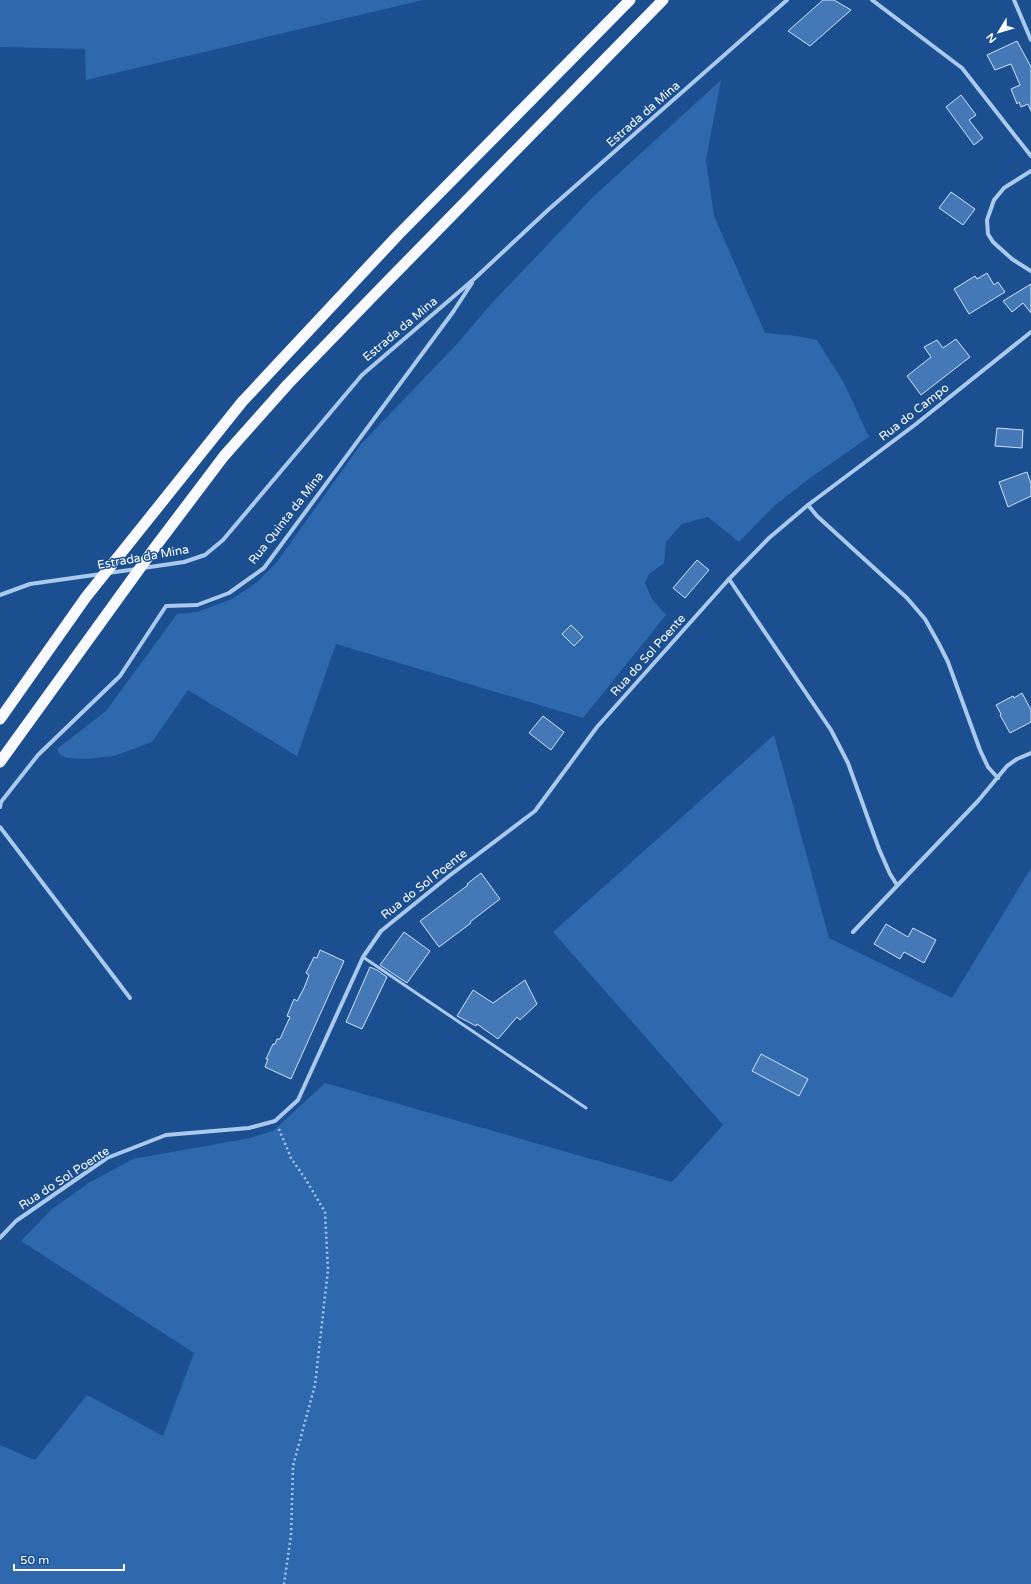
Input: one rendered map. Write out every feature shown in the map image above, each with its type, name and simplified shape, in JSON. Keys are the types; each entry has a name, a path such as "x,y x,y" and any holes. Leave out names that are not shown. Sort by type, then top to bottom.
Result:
{"highway":[{"path":"0,719 86,597 242,402 398,235 630,0"},
{"path":"0,762 156,546 224,456 288,384 663,0"}],"street":[{"name":"Estrada da Mina","path":"0,595 30,584 184,562 205,555 223,540 362,375 474,279 548,210 787,0"},
{"path":"872,0 962,68 1031,156"},
{"path":"1014,0 1031,40"},
{"path":"1031,171 1004,188 994,200 987,220 988,234 993,242 1012,259 1031,271"},
{"name":"Rua Quinta da Mina","path":"0,807 1,802 38,755 120,676 166,606 197,605 229,593 264,568 453,312 474,279"},
{"name":"Rua do Campo","path":"808,505 916,424 1031,332"},
{"path":"808,505 817,516 907,598 924,619 948,662 980,750 988,767 998,778"},
{"name":"Rua do Sol Poente","path":"0,1238 16,1221 107,1158 166,1135 249,1128 275,1121 298,1100 363,957 381,931 388,924 535,811 597,727 729,579 769,538 808,505"},
{"path":"729,579 831,730 848,763 882,855 890,874 897,885"},
{"path":"853,932 978,801 1012,763 1031,753"},
{"path":"0,828 130,998"}],"lane":[{"path":"363,957 586,1108"}],"path":[{"path":"275,1121 291,1158 325,1212 328,1270 315,1385 293,1466 291,1535 284,1584"}],"shaded area":[{"path":"0,0 423,0 86,80 85,49 0,47"},
{"path":"721,80 706,160 714,216 765,333 797,336 817,340 844,383 869,437 810,478 774,506 739,542 708,517 682,524 666,542 664,563 649,574 645,583 652,599 666,615 583,718 336,644 297,756 188,690 152,742 114,756 85,759 67,758 60,755 57,749 106,711 177,614 197,612 232,599 256,583 277,562 361,444 457,344 490,305 593,197"},
{"path":"774,735 829,938 952,998 1031,868 1031,1584 0,1584 0,1445 35,1460 87,1395 163,1436 194,1353 21,1241 52,1209 90,1182 133,1159 250,1138 273,1131 325,1083 672,1182 723,1125 553,932"}],"building":[{"path":"823,0 834,0 851,10 810,46 788,31"},
{"path":"1017,41 1031,67 1031,111 1028,104 1021,107 1019,102 1017,104 1011,89 1020,85 1011,64 995,70 987,55"},
{"path":"961,95 976,115 969,120 983,138 974,145 946,107"},
{"path":"951,192 975,209 963,225 939,208"},
{"path":"987,273 994,285 998,282 1005,292 969,314 954,289 975,276 977,279"},
{"path":"1031,284 1031,313 1023,303 1012,312 1003,301"},
{"path":"956,339 970,357 921,395 907,376 931,357 924,347 937,340 943,348"},
{"path":"997,428 1023,430 1022,448 995,446"},
{"path":"1027,472 1031,484 1031,496 1008,507 999,482"},
{"path":"697,560 709,570 685,598 673,588"},
{"path":"571,625 583,637 574,646 562,634"},
{"path":"1022,693 1031,710 1031,722 1010,733 996,705"},
{"path":"543,716 564,732 551,750 529,733"},
{"path":"481,873 500,899 439,947 420,921 468,885 467,884"},
{"path":"886,924 908,937 913,928 936,940 924,963 904,952 900,959 874,944"},
{"path":"404,932 430,951 407,983 380,965"},
{"path":"320,950 344,961 291,1079 265,1067 268,1059 266,1059 273,1044 275,1044 277,1039 280,1039 290,1017 287,1016 294,999 297,1001 304,988 309,975 306,973 314,957 317,958"},
{"path":"370,967 387,977 362,1029 346,1022"},
{"path":"525,980 537,1004 520,1020 517,1017 498,1039 477,1024 476,1026 457,1016 473,990 493,1003"},
{"path":"761,1054 808,1079 799,1096 752,1071"}]}
